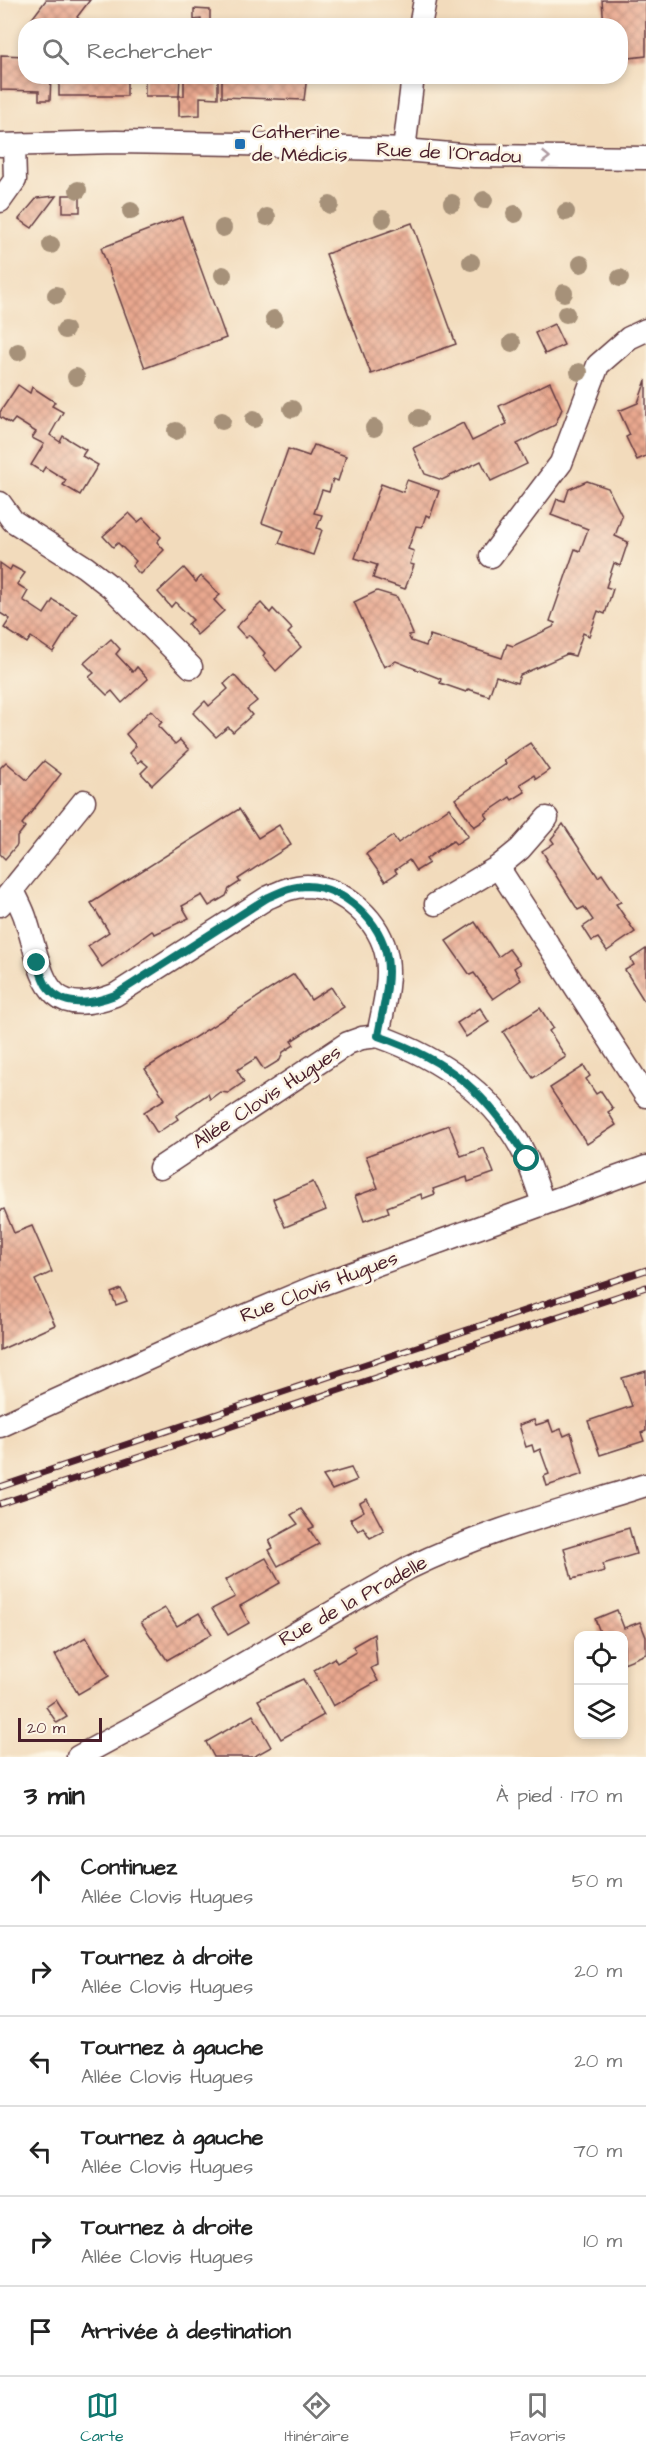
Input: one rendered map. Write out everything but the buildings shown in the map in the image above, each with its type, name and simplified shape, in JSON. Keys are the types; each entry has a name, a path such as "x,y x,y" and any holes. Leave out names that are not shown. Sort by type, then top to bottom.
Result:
{"street":[{"path":"422,18 425,0"},
{"path":"404,150 412,84"},
{"name":"Rue de l'Oradou","path":"7,145 146,142 404,150 474,156 646,158"},
{"path":"0,201 15,180 7,145"},
{"path":"491,556 561,463 598,365 629,338 646,330"},
{"path":"0,502 13,520 85,567 111,587 192,667"},
{"path":"84,801 6,897 26,919 37,963 47,986 63,998 79,1004 98,1002 115,995 275,894 290,888 309,886 336,893 356,905 370,921 381,940 387,958 388,975 378,1036 407,1046 447,1068 471,1086 511,1133 527,1159 543,1203"},
{"path":"436,904 498,867 520,849 547,818"},
{"path":"498,867 646,1096"},
{"name":"Allée Clovis Hugues","path":"160,1168 348,1044 362,1038 378,1036"},
{"name":"Rue Clovis Hugues","path":"0,1426 209,1331 314,1287 646,1167"},
{"name":"Rue de la Pradelle","path":"78,1757 439,1553 471,1540 646,1485"}],"railway":[{"path":"0,1487 646,1270"},
{"path":"0,1504 646,1287"}],"place":[{"name":"Catherine de Médicis","path":"240,144"}],"route":[{"path":"37,963 47,986 63,998 79,1004 98,1002 115,995 267,898 290,888 309,886 336,893 356,905 370,921 381,940 387,958 388,975 378,1036 407,1046 447,1068 471,1086 511,1133 527,1159"}]}
